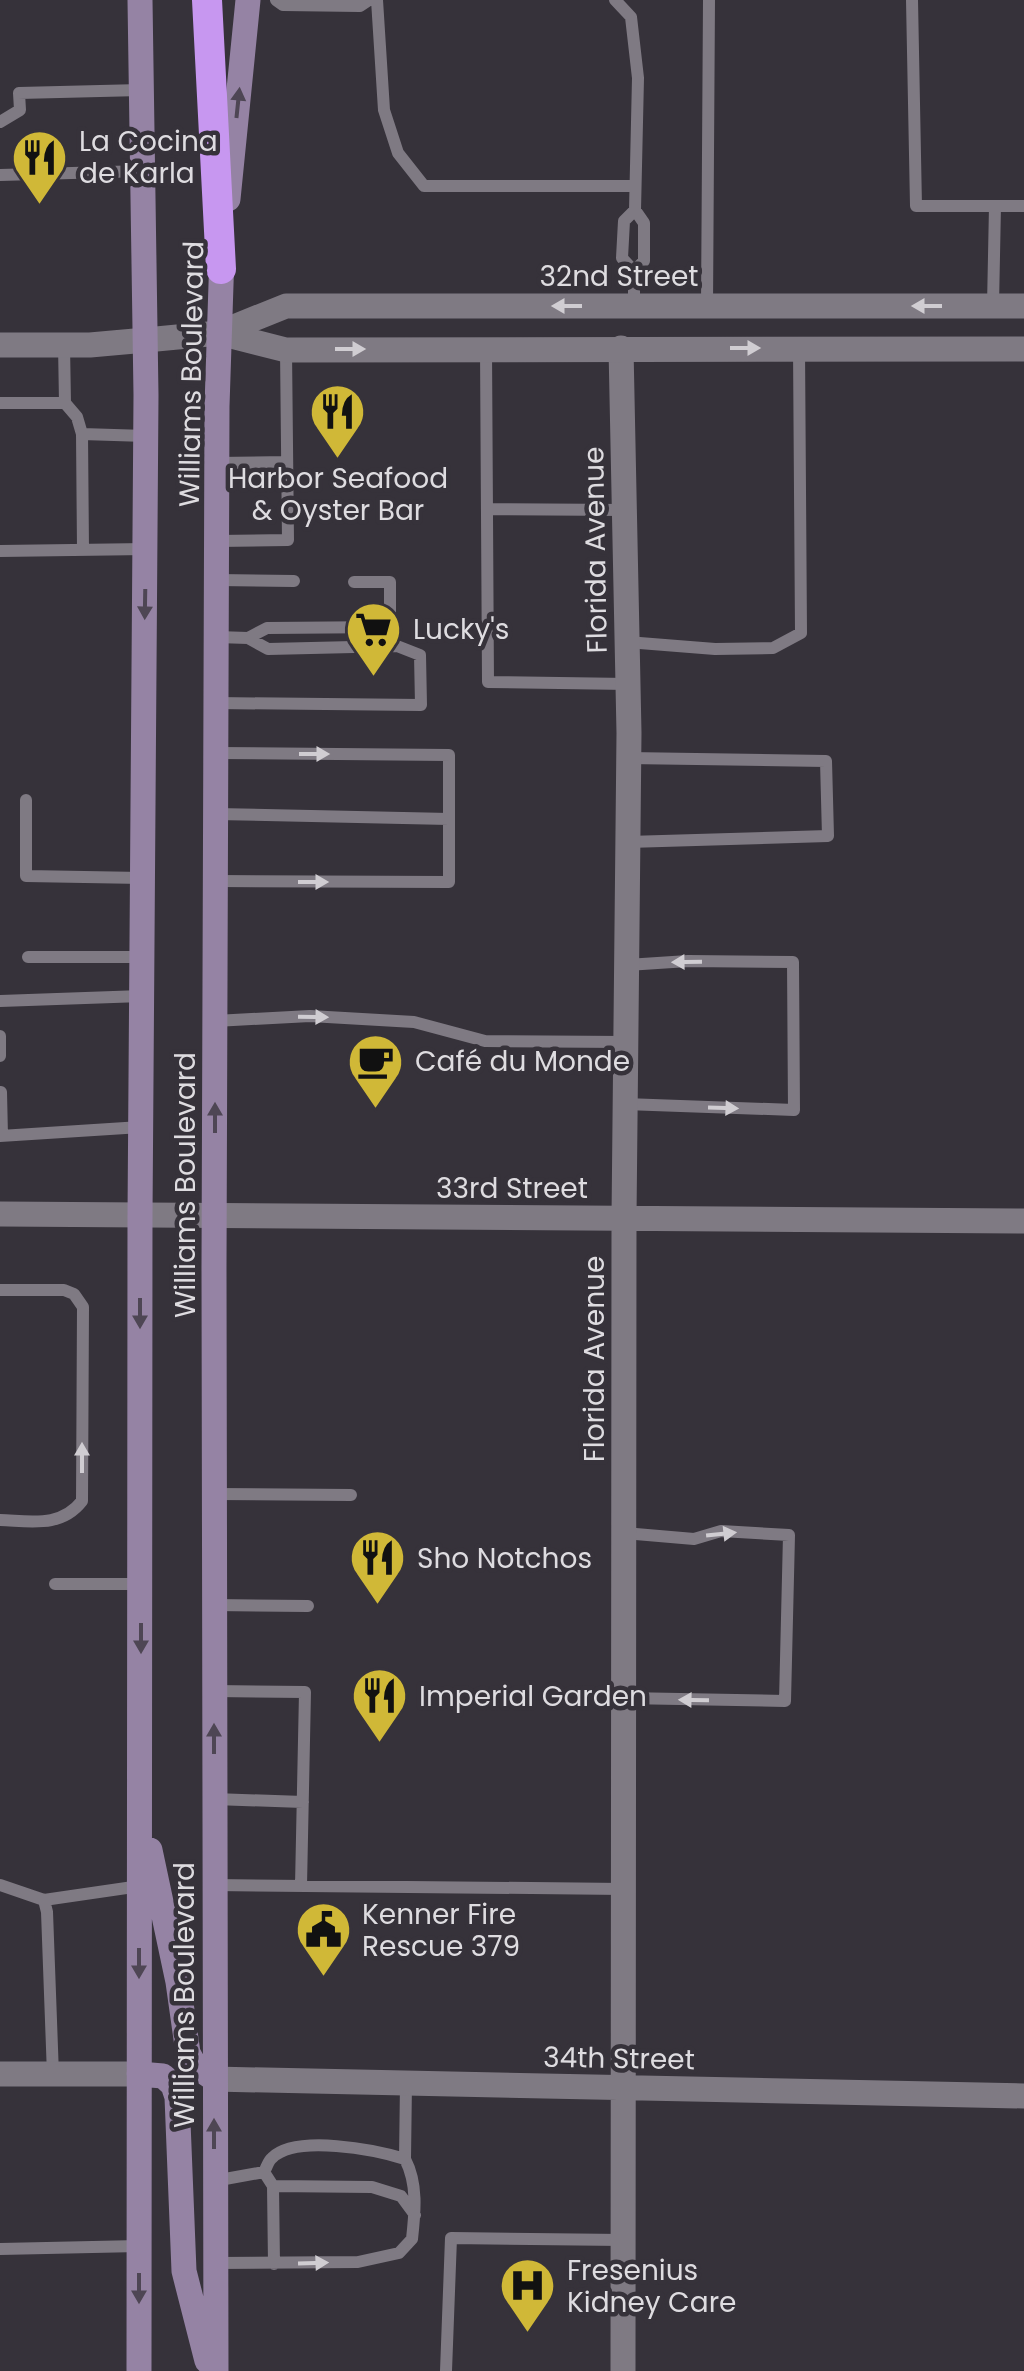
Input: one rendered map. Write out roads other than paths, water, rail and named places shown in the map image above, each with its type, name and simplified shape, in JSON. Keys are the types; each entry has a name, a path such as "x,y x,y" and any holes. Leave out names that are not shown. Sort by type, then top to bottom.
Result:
{"highway":[{"path":"206,0 220,269"}],"main road":[{"name":"Williams Boulevard","path":"139,2371 140,1216 146,549 140,0"},
{"name":"Williams Boulevard","path":"213,2371 217,463 220,269 248,0"},
{"path":"140,1801 178,1982 188,2053 195,2066 214,2079"},
{"path":"139,2074 163,2076 173,2085 177,2098 184,2271 213,2371"}],"street":[{"name":"32nd Street","path":"0,345 64,345 219,334 286,306 1024,306"},
{"path":"707,306 707,348"},
{"name":"32nd Street","path":"219,334 286,350 1024,348"},
{"name":"Florida Avenue","path":"621,348 628,684 623,2371"},
{"name":"33rd Street","path":"0,1214 1024,1221"},
{"path":"0,2074 139,2074"},
{"name":"34th Street","path":"214,2079 1024,2096"}],"lane":[{"path":"276,0 283,6 360,6 369,0"},
{"path":"377,0 384,110 398,153 424,186 633,186"},
{"path":"615,0 631,17 638,78 633,186 635,210 644,223 644,260 634,272 634,306"},
{"path":"707,306 709,0"},
{"path":"912,0 916,206 1024,206"},
{"path":"0,122 20,110 19,93 143,90"},
{"path":"0,175 144,171"},
{"path":"993,306 995,206"},
{"path":"634,272 622,258 624,221 635,210"},
{"path":"64,345 66,402 77,417 82,434 83,550"},
{"path":"486,348 488,682 628,684"},
{"path":"627,642 773,648 802,633 799,348"},
{"path":"217,541 288,540 286,350"},
{"path":"0,404 66,402"},
{"path":"82,434 146,436"},
{"path":"217,463 287,462"},
{"path":"487,509 624,510"},
{"path":"0,552 146,549"},
{"path":"216,580 294,581"},
{"path":"248,638 267,628 390,627 390,582 354,582"},
{"path":"216,703 421,705 420,654 397,646 268,649 248,638 217,637"},
{"path":"216,754 449,754 449,882 216,881"},
{"path":"628,758 826,761 828,836 628,842"},
{"path":"26,800 26,876 143,878"},
{"path":"216,814 449,819"},
{"path":"28,957 142,957"},
{"path":"625,1104 794,1110 793,962 627,965"},
{"path":"0,1001 142,996"},
{"path":"215,1021 327,1017 414,1022 485,1041 626,1042"},
{"path":"0,1036 0,1056"},
{"path":"1,1092 1,1136 142,1127"},
{"path":"0,1290 64,1290 74,1294 82,1307 82,1501 72,1514 52,1521 0,1520"},
{"path":"214,1494 352,1494"},
{"path":"624,1533 694,1539 720,1531 789,1535 785,1701 624,1698"},
{"path":"56,1584 142,1584"},
{"path":"214,1605 308,1606"},
{"path":"214,1691 305,1692 301,1886"},
{"path":"214,1800 303,1802"},
{"path":"214,1885 624,1889"},
{"path":"0,1886 44,1900 140,1886"},
{"path":"44,1900 52,2075"},
{"path":"215,2263 358,2262 398,2254 412,2239 414,2215 412,2172 405,2159 406,2084"},
{"path":"264,2172 272,2156 293,2148 376,2150 405,2159"},
{"path":"214,2181 264,2172"},
{"path":"264,2172 274,2186 274,2264"},
{"path":"274,2186 372,2187 400,2196 414,2215"},
{"path":"446,2371 451,2238 624,2240"},
{"path":"0,2249 139,2246"}],"place":[{"name":"La Cocina de Karla","path":"40,206"},
{"name":"Harbor Seafood & Oyster Bar","path":"338,461"},
{"name":"Lucky's","path":"374,678"},
{"name":"Café du Monde","path":"376,1110"},
{"name":"Sho Notchos","path":"378,1607"},
{"name":"Imperial Garden","path":"380,1745"},
{"name":"Kenner Fire Rescue 379","path":"323,1979"},
{"name":"Fresenius Kidney Care","path":"528,2335"}]}
